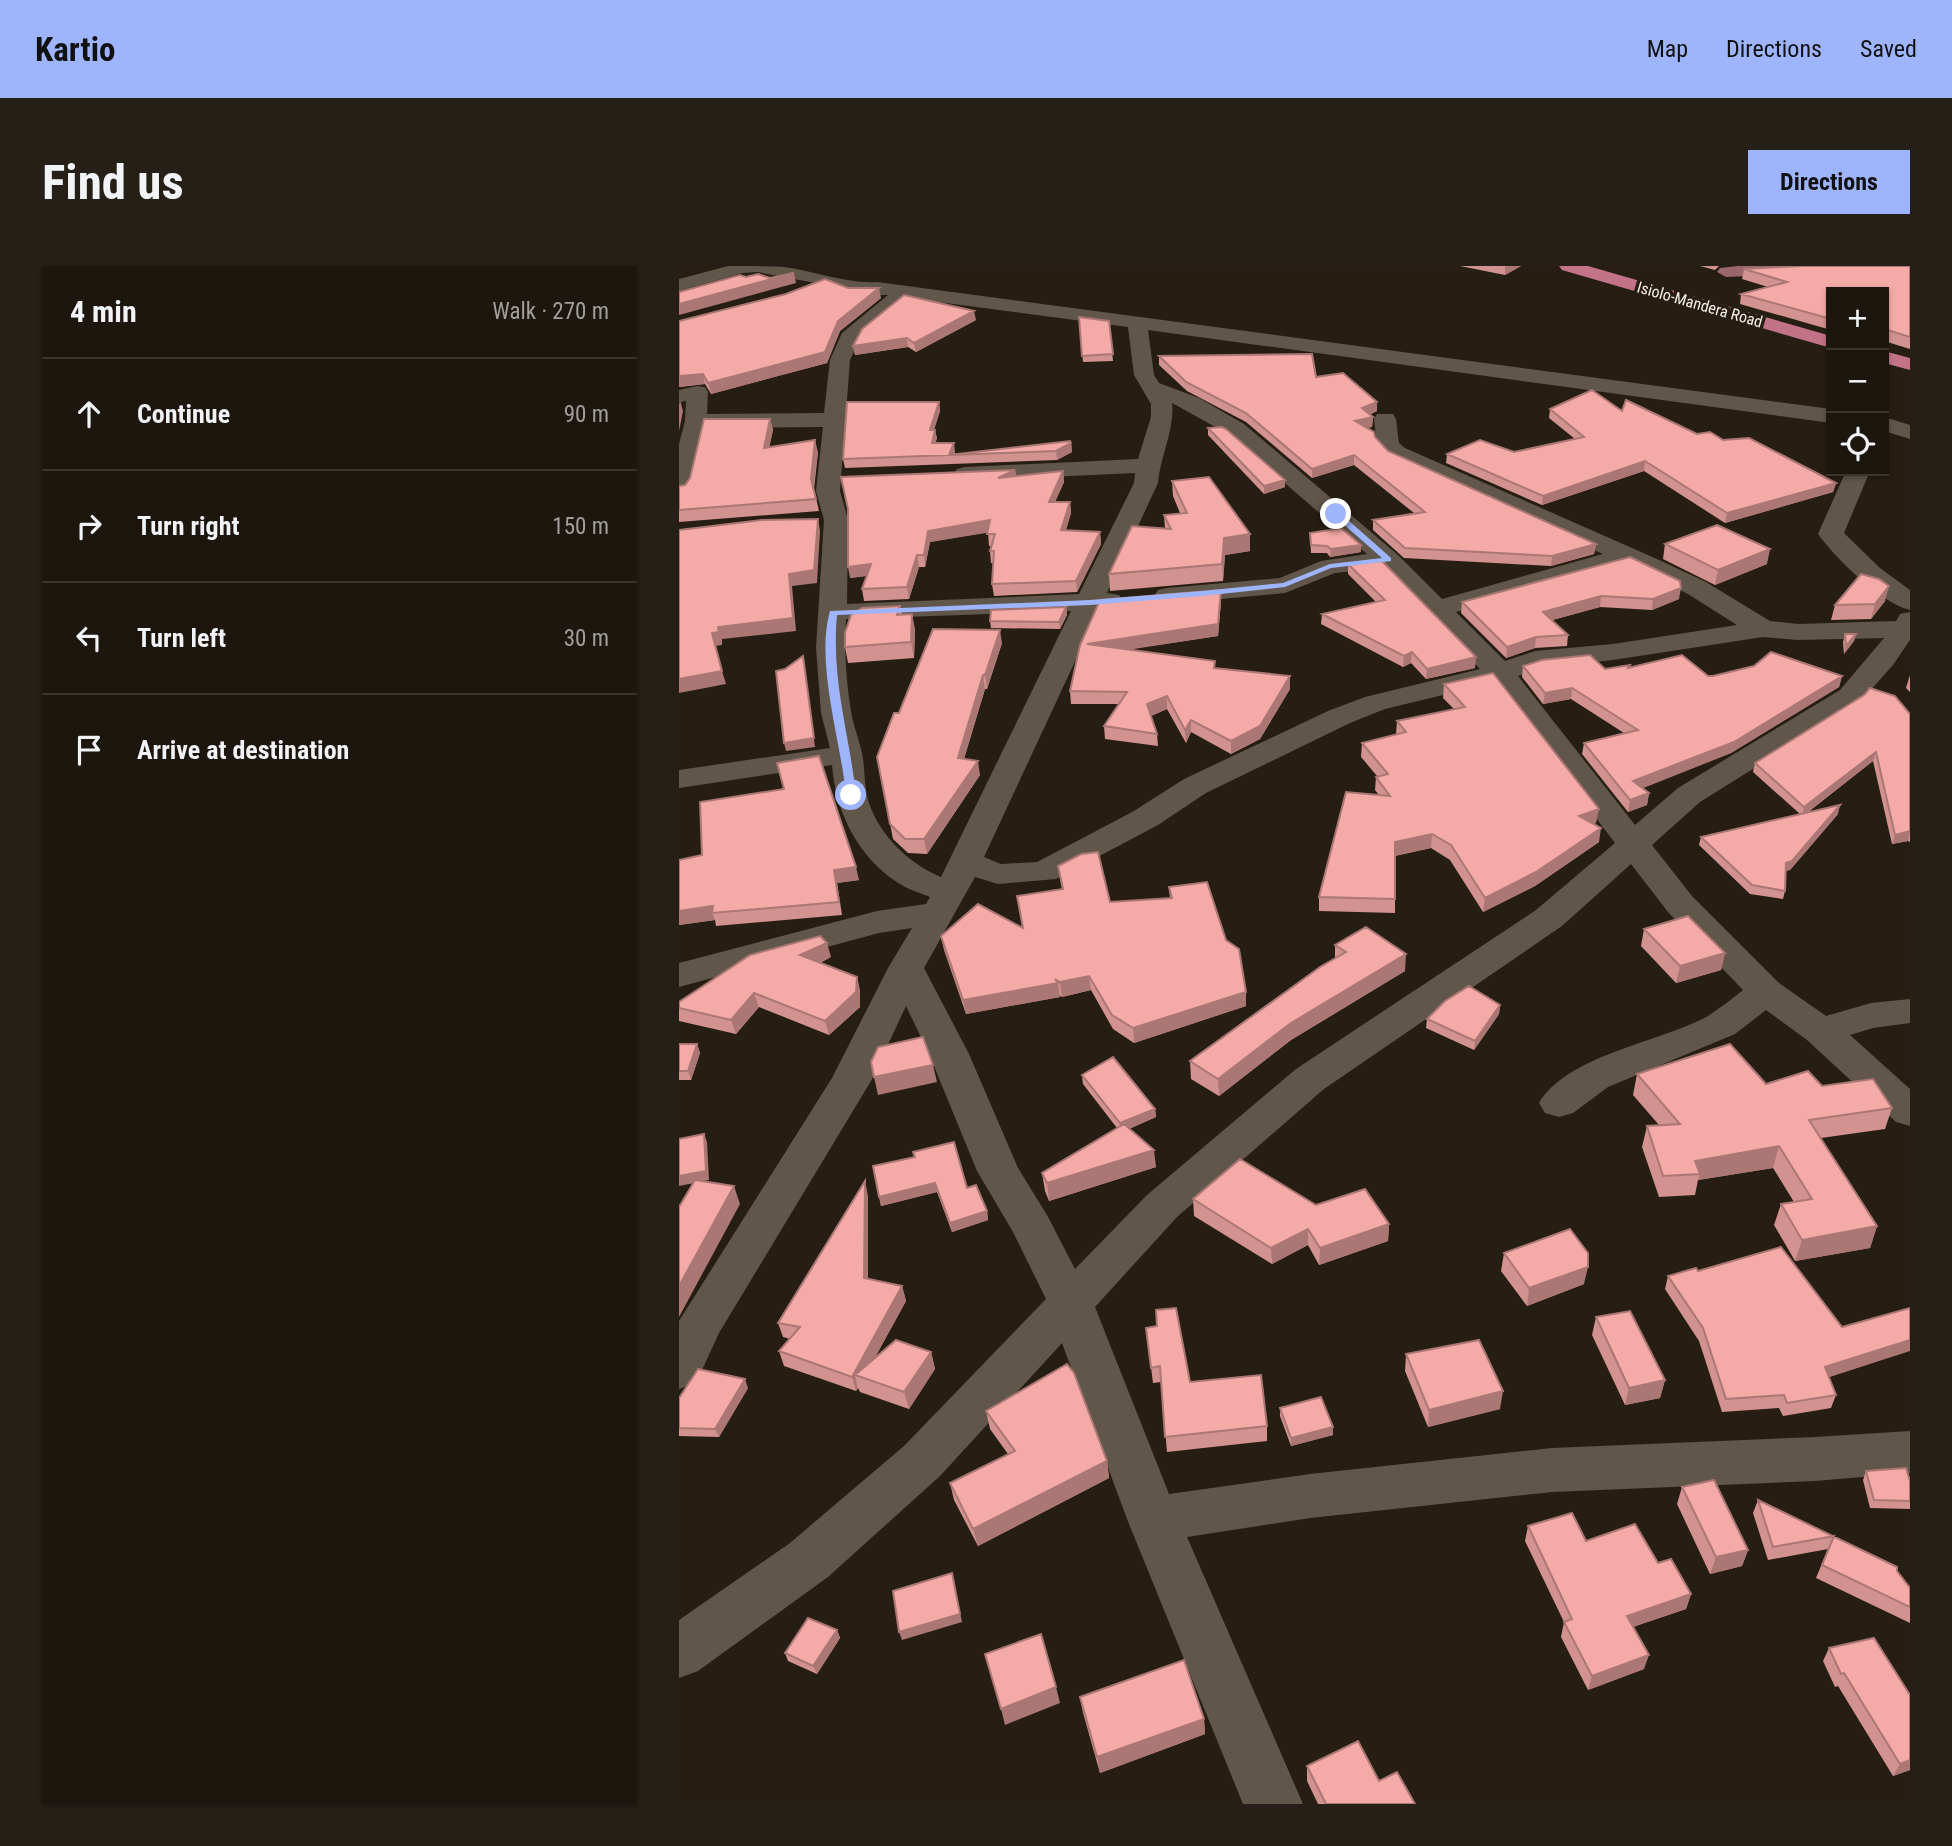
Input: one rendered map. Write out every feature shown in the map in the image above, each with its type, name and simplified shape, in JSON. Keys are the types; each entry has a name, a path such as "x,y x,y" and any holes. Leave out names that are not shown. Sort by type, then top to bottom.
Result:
{"highway":[{"name":"Isiolo-Mandera Road","path":"1568,266 1826,341"},
{"path":"1889,358 1910,364"}],"main road":[{"path":"1726,272 1850,266"}],"street":[{"path":"679,285 741,268 757,267 827,280 850,289 877,288 1826,415"},
{"path":"792,293 827,280"},
{"path":"902,293 852,333 840,360 824,521 833,613 829,648 834,700 847,754 851,795 860,820 879,848 945,903"},
{"path":"679,1368 700,1325 851,1082 906,968 945,903 1146,483 1162,404 1144,375 1137,324"},
{"path":"1149,386 1191,403 1236,429 1389,560 1500,673 1680,904 1766,992 1821,1031 1910,1112"},
{"path":"679,396 697,392 696,421 679,488"},
{"path":"1385,419 1388,445 1397,453 1587,535 1697,588 1763,629"},
{"path":"696,421 833,420"},
{"path":"1889,426 1910,432"},
{"path":"938,475 1148,465"},
{"path":"1856,476 1831,534 1871,574 1903,636"},
{"path":"830,478 857,477"},
{"path":"1437,609 1627,555"},
{"path":"833,613 1090,603 1285,585 1330,566 1389,560"},
{"path":"965,862 998,874 1044,873 1146,818 1195,786 1339,717 1375,703 1500,673 1535,660 1613,652 1763,629 1903,636"},
{"path":"679,1652 809,1560 922,1461 1162,1206 1310,1079 1549,918 1689,795 1850,696 1903,636"},
{"path":"679,779 847,754"},
{"path":"679,975 945,903"},
{"path":"906,968 949,1054 998,1171 1032,1227 1070,1302 1153,1519 1273,1804"},
{"path":"1559,1103 1594,1077 1721,1025 1766,992"},
{"path":"1821,1031 1871,1016 1910,1011"},
{"path":"1153,1519 1310,1496 1552,1470 1801,1460 1910,1452"}],"building":[{"path":"1910,266 1910,337 1889,331 1889,287 1826,287 1826,318 1741,294 1787,282 1744,269"},
{"path":"794,273 679,304 679,292 740,275 746,277 758,274 770,278"},
{"path":"825,279 848,288 879,288 838,321 825,352 708,383 703,374 679,376 679,321 786,294"},
{"path":"904,295 974,311 914,343 907,338 853,346 862,329"},
{"path":"1079,317 1109,321 1113,354 1082,356"},
{"path":"1312,354 1316,377 1343,373 1377,402 1362,408 1373,417 1355,421 1374,432 1375,437 1388,451 1596,544 1552,556 1405,548 1373,520 1425,512 1354,455 1312,469 1246,413 1186,382 1159,356"},
{"path":"1592,390 1622,411 1626,400 1697,434 1710,432 1723,440 1749,438 1836,483 1727,513 1645,461 1543,496 1447,454 1480,440 1514,452 1584,437 1550,409"},
{"path":"847,402 939,402 930,430 935,430 932,443 954,443 949,455 1071,443 1056,451 843,459"},
{"path":"704,419 770,419 764,448 815,440 811,479 816,499 679,510 679,486 685,485 690,478"},
{"path":"1222,427 1285,480 1264,486 1208,428"},
{"path":"1015,470 998,478 1063,471 1049,502 1070,502 1061,530 1100,532 1076,581 992,584 994,551 990,551 995,534 987,534 990,520 928,531 924,555 917,555 907,587 862,589 871,564 848,567 848,509 841,477"},
{"path":"1209,477 1250,534 1224,538 1222,564 1109,574 1132,526 1171,529 1164,515 1187,513 1172,481"},
{"path":"818,519 814,570 789,574 793,618 718,627 719,632 712,633 722,671 679,679 679,530 762,520"},
{"path":"1717,525 1770,549 1718,570 1665,544"},
{"path":"1341,528 1361,545 1331,549 1327,546 1311,545 1310,533"},
{"path":"1630,557 1680,581 1681,588 1653,599 1601,596 1543,612 1568,635 1536,637 1507,647 1462,602"},
{"path":"1382,561 1476,657 1427,669 1412,652 1404,656 1322,614 1385,600 1348,564"},
{"path":"1861,574 1879,579 1889,586 1875,604 1835,605"},
{"path":"1221,590 1218,624 1087,644 1215,661 1214,668 1290,676 1260,726 1231,741 1191,720 1185,730 1167,696 1147,704 1157,734 1104,726 1127,692 1070,691 1080,645 1100,600"},
{"path":"900,606 897,615 912,614 911,642 845,647 845,633 851,615 862,608"},
{"path":"1066,607 1059,622 990,621 991,610"},
{"path":"933,629 1000,630 983,675 958,758 978,761 924,839 905,839 890,824 877,757 894,713 899,713"},
{"path":"1845,634 1856,634 1846,646"},
{"path":"1771,652 1842,676 1734,742 1633,781 1649,793 1630,800 1584,743 1638,730 1572,688 1545,693 1523,666 1542,660 1590,655 1605,669 1630,665 1628,668 1682,655 1708,676 1713,676 1754,666"},
{"path":"803,656 814,738 784,743 776,671 785,669"},
{"path":"1493,673 1599,809 1579,816 1601,828 1536,872 1485,898 1451,845 1432,834 1395,842 1395,899 1319,897 1346,792 1390,796 1376,777 1388,774 1362,743 1406,732 1397,721 1465,707 1444,684"},
{"path":"1870,688 1895,696 1910,714 1910,831 1895,835 1876,752 1804,807 1755,763 1864,695"},
{"path":"819,756 856,867 834,870 839,902 712,913 713,906 679,911 679,860 702,855 700,802 784,789 777,763"},
{"path":"1840,805 1792,861 1786,863 1785,891 1752,885 1701,837"},
{"path":"1098,852 1110,902 1172,898 1169,887 1207,882 1226,940 1239,949 1246,992 1133,1028 1112,1015 1089,976 1060,982 1055,979 1058,983 963,1000 941,936 978,904 1023,928 1017,896 1063,889 1058,866 1081,854"},
{"path":"1688,916 1725,953 1680,966 1644,929"},
{"path":"1366,927 1406,954 1291,1023 1218,1079 1190,1061 1320,967 1346,952 1335,945"},
{"path":"820,936 827,943 800,955 857,977 856,992 825,1021 754,993 731,1020 679,1008 679,1002 750,955"},
{"path":"1469,986 1500,1005 1475,1041 1427,1019 1445,1001"},
{"path":"923,1037 933,1065 874,1077 871,1062 878,1047"},
{"path":"679,1044 697,1044 688,1071 679,1071"},
{"path":"1730,1044 1766,1084 1808,1071 1822,1086 1873,1079 1892,1108 1809,1120 1877,1226 1802,1240 1781,1204 1812,1199 1779,1146 1695,1161 1700,1174 1663,1176 1647,1126 1680,1124 1637,1074"},
{"path":"1113,1057 1155,1109 1120,1123 1082,1075"},
{"path":"1124,1124 1154,1150 1047,1183 1042,1173"},
{"path":"704,1134 706,1171 679,1176 679,1139"},
{"path":"954,1142 967,1188 976,1185 987,1211 950,1223 935,1183 879,1197 873,1166 915,1157 913,1152"},
{"path":"1240,1159 1316,1205 1365,1189 1389,1224 1320,1248 1308,1229 1271,1248 1193,1199"},
{"path":"695,1180 734,1186 679,1286 679,1207"},
{"path":"865,1181 864,1278 902,1286 852,1377 779,1351 800,1327 778,1323"},
{"path":"1570,1229 1588,1253 1588,1267 1529,1288 1504,1253"},
{"path":"1781,1247 1842,1327 1910,1308 1910,1340 1825,1367 1836,1395 1787,1403 1784,1395 1726,1399 1703,1328 1668,1276 1696,1268 1698,1271"},
{"path":"1176,1308 1190,1382 1261,1375 1267,1426 1165,1437 1160,1366 1151,1368 1146,1328 1157,1326 1156,1310"},
{"path":"1630,1311 1665,1380 1629,1388 1596,1317"},
{"path":"896,1340 931,1352 904,1392 855,1375"},
{"path":"1479,1340 1503,1391 1429,1410 1406,1354"},
{"path":"1067,1364 1074,1373 1107,1461 973,1529 950,1483 1015,1451 986,1411"},
{"path":"698,1369 745,1379 715,1429 679,1428 679,1398"},
{"path":"1321,1397 1333,1427 1291,1438 1280,1408"},
{"path":"1906,1468 1910,1481 1910,1501 1874,1500 1866,1471"},
{"path":"1714,1480 1748,1550 1716,1557 1682,1487"},
{"path":"1758,1500 1833,1536 1773,1547"},
{"path":"1572,1513 1586,1541 1635,1524 1658,1563 1671,1559 1691,1594 1627,1616 1649,1655 1592,1676 1564,1622 1572,1619 1528,1526"},
{"path":"1834,1537 1897,1567 1897,1571 1910,1588 1910,1607 1822,1565"},
{"path":"952,1573 960,1614 899,1632 893,1591"},
{"path":"808,1618 837,1630 813,1666 785,1653"},
{"path":"1041,1634 1056,1687 1001,1709 985,1654"},
{"path":"1874,1638 1910,1695 1910,1760 1900,1764 1844,1673 1841,1674 1829,1648"},
{"path":"1184,1660 1204,1719 1097,1757 1080,1697"},
{"path":"1358,1741 1379,1781 1397,1772 1415,1804 1326,1804 1307,1766"}],"route":[{"path":"851,795 847,754 836,713 829,648 833,613 1090,603 1202,594 1285,585 1330,566 1389,560 1336,514"}]}
